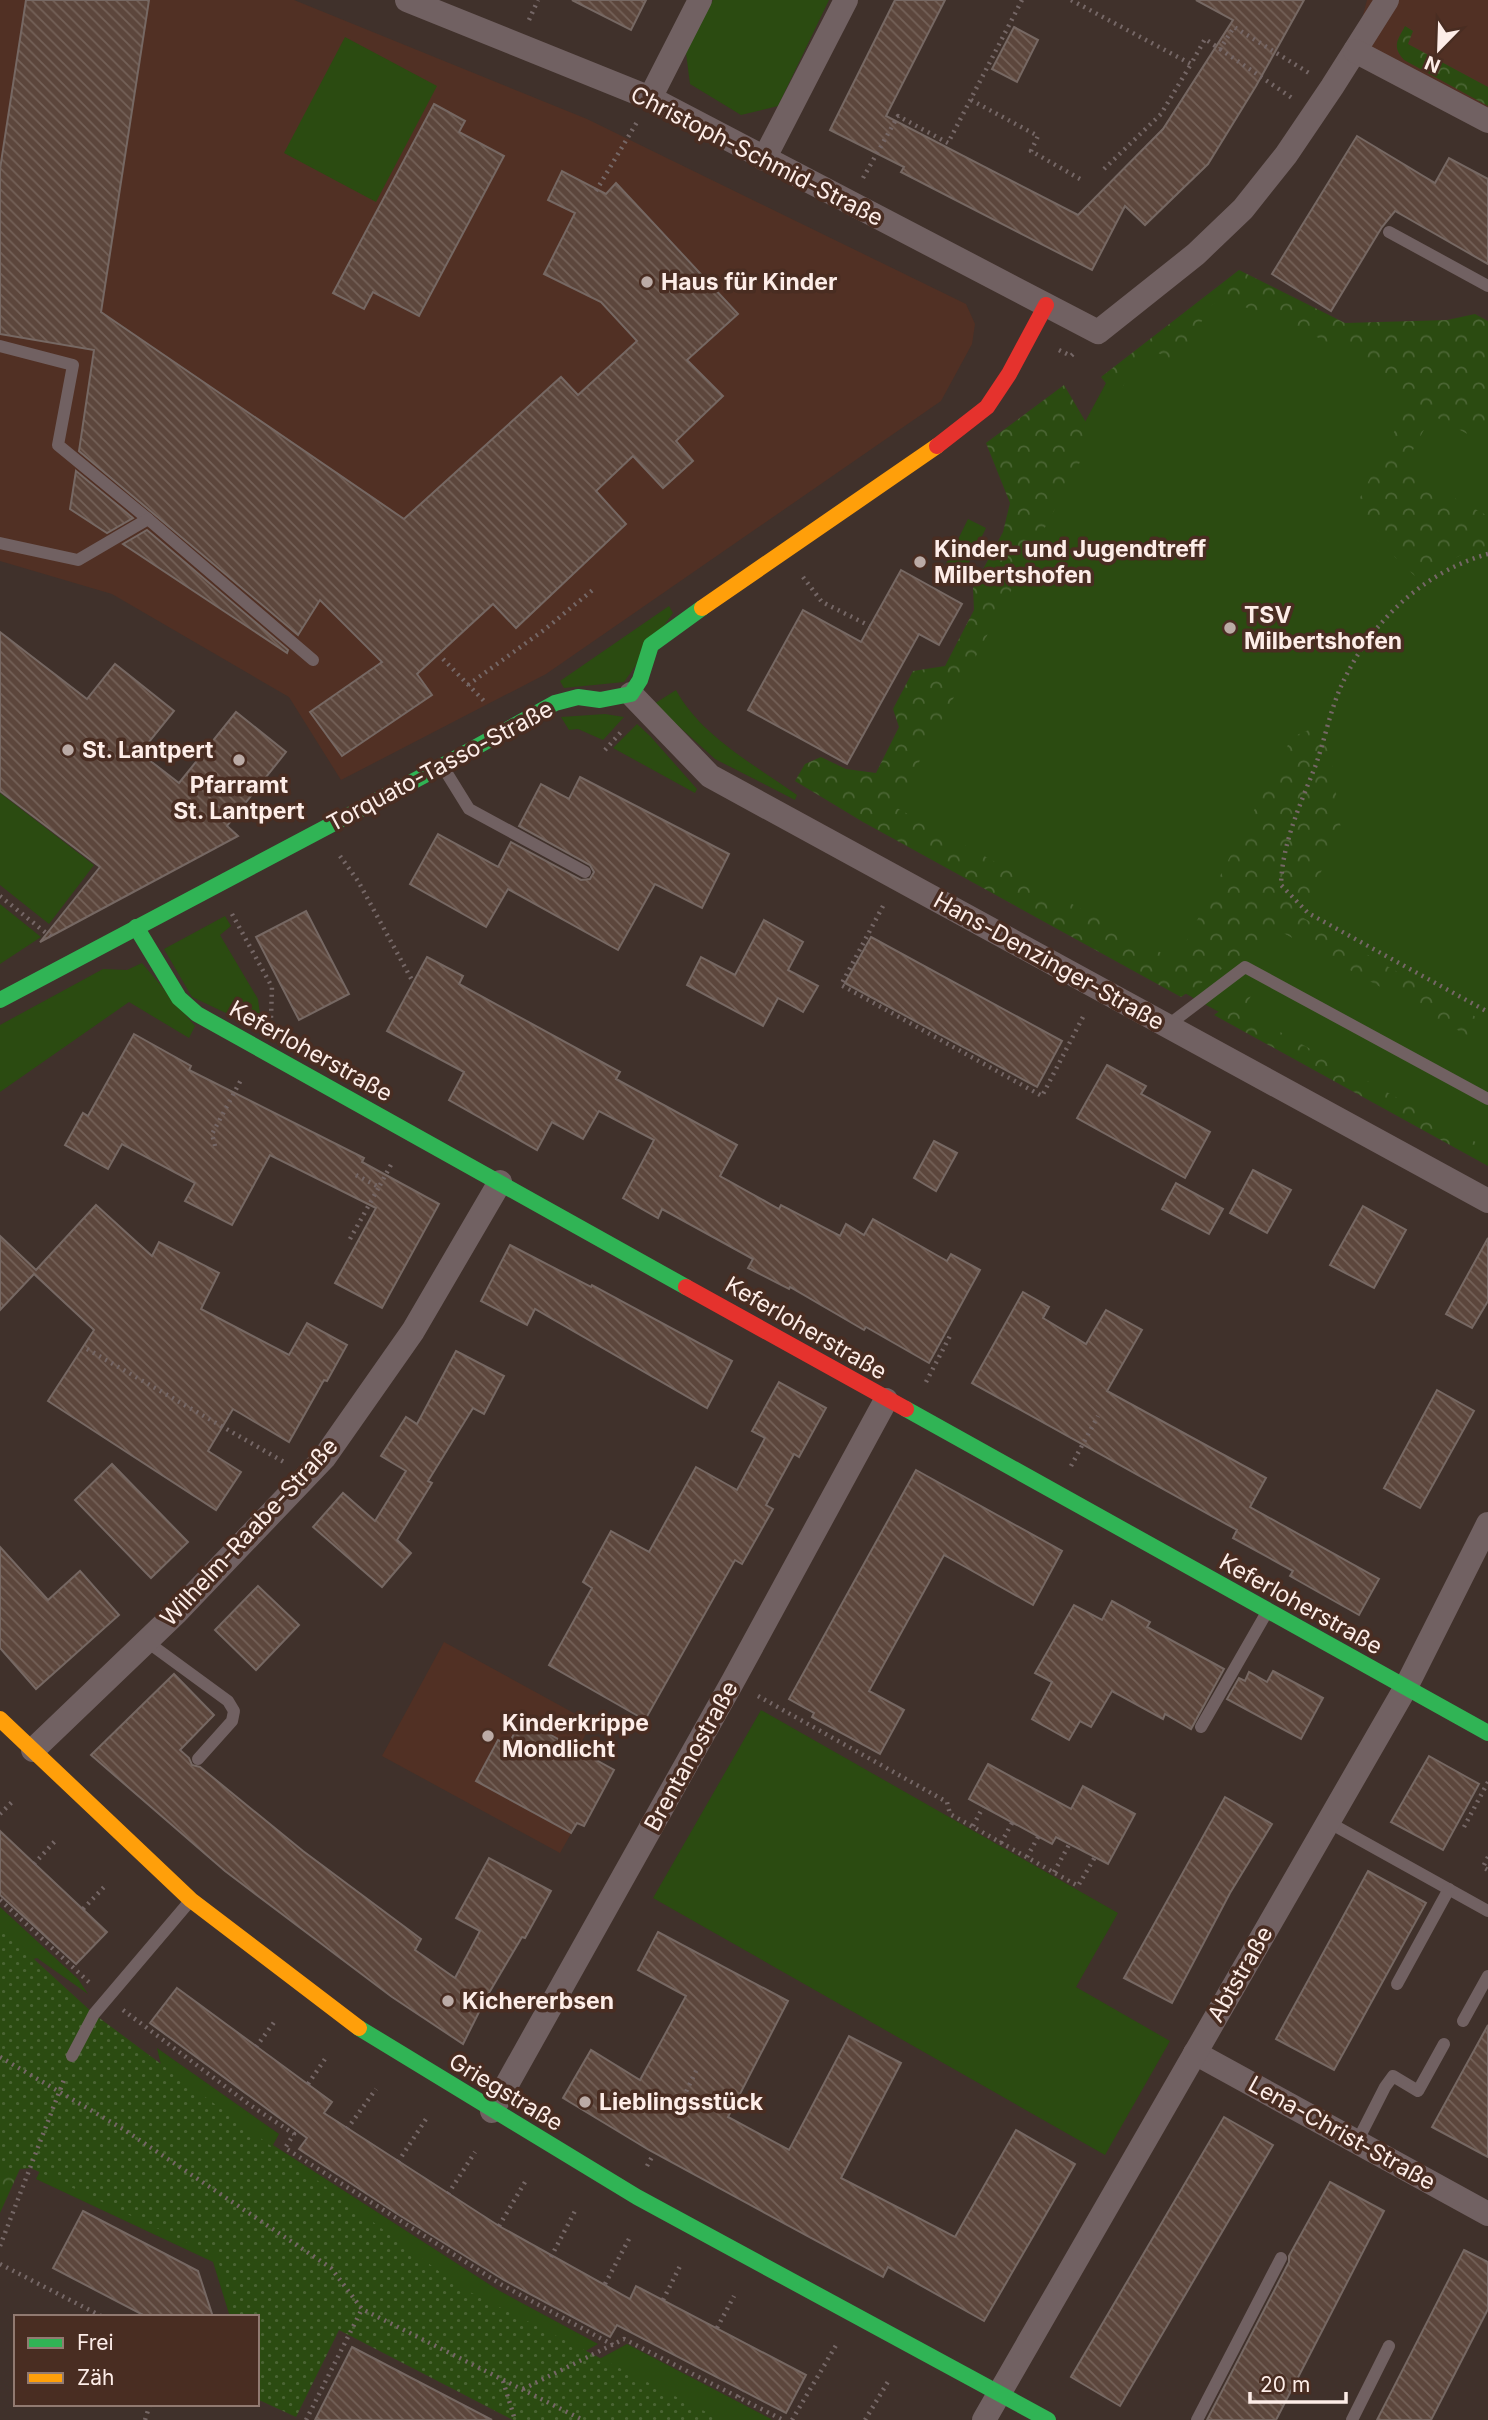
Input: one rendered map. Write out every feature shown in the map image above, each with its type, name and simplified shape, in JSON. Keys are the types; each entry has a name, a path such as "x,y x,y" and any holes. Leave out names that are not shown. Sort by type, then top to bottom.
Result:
{"street":[{"name":"Christoph-Schmid-Straße","path":"407,0 650,98 1098,332 1196,254 1243,209 1286,155 1314,114"},
{"path":"650,98 700,0"},
{"path":"764,159 846,0"},
{"path":"1314,114 1355,51 1380,2"},
{"path":"1355,51 1488,121"},
{"path":"631,694 640,680 651,645 954,434 987,407 1009,374 1046,305"},
{"name":"Torquato-Tasso-Straße","path":"0,1000 442,766 555,703 578,697 600,700 631,694"},
{"name":"Hans-Denzinger-Straße","path":"631,694 710,776 1488,1201"},
{"name":"Keferloherstraße","path":"136,926 186,1006 886,1400 1488,1733"},
{"name":"Wilhelm-Raabe-Straße","path":"33,1750 146,1641 324,1458 414,1331 500,1182"},
{"name":"Brentanostraße","path":"492,2111 733,1681 886,1400"},
{"name":"Abtstraße","path":"984,2420 1406,1688 1488,1524"},
{"name":"Griegstraße","path":"0,1719 191,1900 359,2028 637,2197 1048,2420"},
{"name":"Lena-Christ-Straße","path":"1195,2053 1488,2214"}],"lane":[{"path":"1389,232 1488,286"},
{"path":"0,346 73,365 58,445 313,660"},
{"path":"0,543 78,560 148,519"},
{"path":"442,766 469,809 585,872"},
{"path":"1167,1026 1245,967 1488,1099"},
{"path":"1201,1727 1267,1611"},
{"path":"146,1641 228,1701 234,1711 232,1721 198,1759"},
{"path":"1328,1822 1488,1911"},
{"path":"1397,1984 1449,1889"},
{"path":"72,2056 94,2014 191,1900"},
{"path":"1463,2021 1488,1976"},
{"path":"1357,2142 1393,2076 1418,2091 1444,2044"},
{"path":"1197,2420 1282,2258"},
{"path":"1352,2420 1389,2346"}],"path":[{"path":"529,21 538,0"},
{"path":"849,202 898,116 948,143 1022,0"},
{"path":"1072,0 1191,64"},
{"path":"1220,49 1234,27 1332,87"},
{"path":"1104,169 1161,114 1205,39 1314,114"},
{"path":"971,100 1038,136 1031,151 1080,179"},
{"path":"596,191 632,130"},
{"path":"783,552 822,601 870,626"},
{"path":"1488,554 1471,559 1416,588 1391,612 1361,648 1345,677 1293,825 1282,864 1281,885 1308,913 1488,1012"},
{"path":"468,685 544,630 595,588"},
{"path":"339,855 358,881 413,982"},
{"path":"215,1146 212,1134 264,1051 272,987 218,884"},
{"path":"0,896 56,941"},
{"path":"883,906 841,985 1042,1096 1084,1015"},
{"path":"350,1239 409,1131"},
{"path":"356,1175 379,1186"},
{"path":"923,1388 951,1334"},
{"path":"87,1349 307,1475"},
{"path":"1056,1494 1098,1416"},
{"path":"733,1681 947,1802 950,1814 1078,1886 1095,1857"},
{"path":"847,1746 851,1738"},
{"path":"1464,1827 1488,1782"},
{"path":"0,1814 14,1800"},
{"path":"972,1826 983,1807"},
{"path":"1001,1843 1012,1823"},
{"path":"1027,1857 1038,1837"},
{"path":"34,1864 56,1840"},
{"path":"1054,1872 1070,1843"},
{"path":"1488,1857 1483,1867 1488,1870"},
{"path":"83,1909 106,1885"},
{"path":"0,1900 107,1998 294,2134 285,2148 502,2285 613,2345"},
{"path":"256,2047 275,2021"},
{"path":"0,2246 60,2094 72,2056"},
{"path":"308,2084 327,2056"},
{"path":"0,2057 122,2129 331,2268 362,2309 583,2420"},
{"path":"680,2104 698,2067"},
{"path":"347,2129 376,2089"},
{"path":"398,2162 426,2119"},
{"path":"448,2194 475,2152"},
{"path":"647,2166 653,2155"},
{"path":"499,2226 525,2182"},
{"path":"551,2257 575,2211"},
{"path":"605,2284 629,2239"},
{"path":"0,2264 99,2315"},
{"path":"663,2300 680,2266"},
{"path":"717,2328 734,2296"},
{"path":"306,2420 362,2309"},
{"path":"792,2420 853,2316"},
{"path":"523,2389 624,2340 783,2420"},
{"path":"503,2380 515,2420"},
{"path":"865,2420 889,2380"},
{"path":"738,2397 742,2390"}],"shaded area":[{"path":"0,0 294,0 587,119 966,304 975,324 972,344 941,401 546,674 341,780 289,697 112,594 0,561"},
{"path":"1367,0 1488,0 1488,114 1356,42"},
{"name":"Kinderkrippe Mondlicht","path":"444,1642 592,1723 577,1750 614,1770 584,1826 577,1823 560,1853 382,1756"}],"green space":[{"path":"713,0 829,0 778,106 741,115 690,84 686,53"},
{"path":"1405,26 1413,31 1408,44 1488,87 1488,106 1404,60 1398,51 1397,43"},
{"path":"345,37 437,86 376,202 284,153"},
{"path":"1239,270 1345,323 1447,320 1475,314 1488,321 1488,445 1432,415 1402,470 1488,516 1488,548 1463,554 1417,578 1351,515 1407,407 1389,375 1313,335 1223,298 1210,306 1179,363 1158,353 1133,368 1117,397 1101,377"},
{"name":"TSV Milbertshofen","path":"1238,277 1488,412 1488,1160 870,820 1106,383"},
{"path":"1064,385 1094,436 895,807 1176,961 1292,737 1311,729 1330,748 1341,830 1300,916 1488,1024 1488,1047 1278,930 1181,997 863,822 795,781 805,764 821,757 846,769 876,773 899,727 893,709 913,671 945,666 974,610 973,588 1003,532 1010,503 986,443"},
{"path":"968,519 986,528 962,577 944,568"},
{"path":"669,606 673,613 624,682 564,688 560,681"},
{"path":"676,690 686,706 714,735 797,795 795,800 715,759 654,704"},
{"path":"605,714 624,717 603,740 578,729 569,730 561,717"},
{"path":"637,724 697,789 695,793 613,748"},
{"path":"0,793 94,865 49,924 0,885"},
{"path":"0,904 41,937 0,964"},
{"path":"225,916 231,926 220,935 258,999 262,1030 192,997 164,949"},
{"path":"142,963 195,1026 189,1038 129,1002 0,1092 0,1025 103,969 127,970"},
{"path":"1249,990 1253,992 1243,1011 1488,1149 1488,1166 1214,1015"},
{"path":"761,1710 1118,1913 1076,1987 1170,2041 1105,2155 653,1898"},
{"path":"0,1907 78,1979 88,1994 37,1958 0,1969"},
{"path":"0,1928 94,2014 460,2287 722,2420 513,2420 339,2330 296,2417 259,2400 259,2315 234,2315 217,2257 31,2168 0,2171"},
{"path":"157,2048 279,2134 273,2145 498,2290 598,2344 566,2362 166,2086"},
{"path":"69,2113 226,2254 247,2315 229,2315 213,2262 36,2179"},
{"path":"28,2151 0,2213 0,2153"},
{"path":"627,2344 771,2420 648,2420 542,2390"}],"building":[{"path":"26,0 149,0 101,312 404,519 561,377 578,395 637,341 601,302 544,274 575,213 548,200 562,171 606,194 616,183 738,314 687,360 723,396 676,441 693,461 663,488 633,456 596,491 626,524 516,628 493,604 417,674 432,695 342,756 310,712 382,662 320,600 298,635 79,451 94,350 0,334 0,169"},
{"path":"572,0 646,0 631,30"},
{"path":"895,0 945,0 886,116 1078,215 1163,129 1233,20 1196,0 1304,0 1208,164 1145,225 1125,206 1092,270 901,172 904,167 830,130"},
{"path":"1014,27 1038,40 1017,82 992,69"},
{"path":"434,104 465,121 459,132 504,156 419,316 373,292 364,309 333,293"},
{"path":"1357,136 1435,183 1449,158 1488,179 1488,264 1395,211 1382,227 1331,311 1272,274"},
{"path":"76,471 133,518 107,533 70,509"},
{"path":"147,530 288,650 287,653 123,544"},
{"path":"901,570 962,604 939,645 919,634 847,764 748,710 803,610 861,642"},
{"path":"0,632 87,699 115,664 174,711 140,753 179,783 236,712 286,752 227,826 238,836 40,942 100,867 0,791"},
{"path":"580,777 729,854 702,908 655,884 618,950 508,889 486,927 410,884 438,834 498,867 511,842 581,880 590,879 594,872 590,865 519,826 541,784 569,799"},
{"path":"306,911 349,994 299,1020 256,937"},
{"path":"764,920 803,942 788,970 818,986 803,1012 778,998 763,1026 687,985 701,957 735,975"},
{"path":"871,937 1062,1041 1037,1087 845,983"},
{"path":"427,957 463,976 459,984 620,1072 616,1079 737,1145 720,1176 779,1209 781,1205 840,1236 846,1224 864,1235 873,1219 947,1261 951,1254 980,1270 929,1363 866,1327 864,1330 790,1287 789,1289 748,1268 753,1259 662,1209 658,1218 623,1198 654,1140 599,1111 583,1139 552,1122 537,1150 449,1100 464,1072 387,1031"},
{"path":"134,1034 191,1066 189,1070 364,1158 362,1162 439,1204 382,1308 335,1283 376,1208 270,1155 232,1225 185,1201 195,1183 122,1144 108,1169 65,1145 83,1113 88,1116"},
{"path":"1107,1065 1146,1086 1141,1094 1210,1132 1185,1178 1077,1118"},
{"path":"934,1141 957,1153 936,1191 914,1178"},
{"path":"1253,1170 1291,1190 1267,1233 1230,1213"},
{"path":"1176,1183 1223,1209 1209,1234 1162,1209"},
{"path":"96,1205 152,1256 159,1242 219,1273 201,1309 289,1355 307,1323 347,1345 289,1442 233,1409 208,1451 241,1472 216,1510 48,1401 94,1330 34,1274 0,1310 0,1236 36,1270"},
{"path":"1363,1206 1406,1230 1374,1288 1330,1265"},
{"path":"1488,1238 1488,1301 1472,1328 1446,1314"},
{"path":"510,1245 591,1287 592,1285 732,1361 707,1408 535,1309 527,1325 481,1301"},
{"path":"1023,1292 1049,1307 1043,1318 1086,1344 1106,1310 1142,1330 1107,1391 1266,1478 1250,1507 1379,1579 1359,1615 1290,1576 1293,1571 1233,1538 1237,1530 972,1383"},
{"path":"456,1351 504,1376 484,1414 473,1408 428,1481 432,1483 397,1540 411,1553 382,1587 313,1527 343,1493 375,1521 406,1471 381,1456 406,1417 417,1424"},
{"path":"779,1382 826,1408 799,1457 794,1454 766,1505 773,1509 742,1564 735,1560 645,1720 549,1665 592,1588 583,1582 611,1531 649,1552 696,1467 737,1490 765,1438 752,1431"},
{"path":"1437,1390 1474,1411 1420,1508 1384,1488"},
{"path":"112,1464 188,1542 151,1578 75,1500"},
{"path":"916,1470 1062,1551 1033,1605 944,1555 869,1691 904,1710 880,1754 812,1717 814,1713 789,1699"},
{"path":"0,1547 48,1600 80,1571 119,1615 36,1689 0,1648"},
{"path":"258,1586 299,1625 256,1670 215,1630"},
{"path":"1112,1601 1150,1622 1147,1627 1224,1669 1191,1729 1165,1714 1163,1719 1112,1691 1091,1727 1080,1721 1069,1740 1032,1719 1052,1682 1035,1673 1074,1605 1102,1620"},
{"path":"1273,1671 1323,1698 1301,1739 1227,1699 1239,1678 1245,1681 1249,1672 1267,1682"},
{"path":"174,1674 214,1715 180,1750 192,1765 200,1767 303,1851 421,1939 415,1950 455,1978 480,1931 456,1918 489,1858 551,1891 525,1938 522,1937 486,1998 463,2044 392,1997 225,1871 91,1755"},
{"path":"522,1719 614,1770 584,1826 577,1823 571,1833 476,1781 498,1740 508,1745"},
{"path":"1429,1756 1479,1784 1443,1850 1391,1822"},
{"path":"988,1764 1071,1809 1083,1786 1135,1814 1108,1864 1056,1837 1052,1844 969,1799"},
{"path":"1225,1797 1272,1824 1230,1893 1172,2003 1124,1978"},
{"path":"0,1831 107,1932 76,1964 0,1895"},
{"path":"1368,1871 1426,1903 1334,2070 1276,2039"},
{"path":"658,1932 788,2001 728,2117 789,2150 849,2036 901,2063 841,2178 955,2237 1016,2130 1075,2164 984,2321 888,2267 883,2277 649,2150 563,2098 591,2050 640,2080 686,1996 638,1970"},
{"path":"177,1988 332,2102 324,2113 499,2226 630,2299 636,2286 806,2375 786,2413 617,2325 610,2337 504,2280 299,2149 307,2138 150,2023"},
{"path":"1488,2025 1488,2157 1432,2127"},
{"path":"1224,2117 1273,2145 1120,2406 1071,2377"},
{"path":"1330,2182 1384,2211 1276,2420 1207,2420 1289,2262 1289,2256"},
{"path":"83,2211 198,2271 212,2315 143,2315 53,2268"},
{"path":"1464,2250 1488,2262 1488,2309 1431,2420 1377,2420"},
{"path":"352,2347 492,2420 315,2420"}],"traffic: fast":[{"path":"0,1000 442,766 555,703 578,697 600,700 631,694 640,680 651,645 702,608"},
{"path":"136,927 179,998 197,1014 686,1287"},
{"path":"906,1409 1488,1733"},
{"path":"359,2028 637,2197 1048,2420"}],"traffic: slow":[{"path":"702,608 937,446"},
{"path":"0,1719 191,1900 359,2028"}],"traffic: jam":[{"path":"937,446 987,407 1009,374 1046,305"},
{"path":"686,1287 906,1409"}],"place":[{"name":"Haus für Kinder","path":"647,282"},
{"name":"Kinder- und Jugendtreff Milbertshofen","path":"920,562"},
{"name":"TSV Milbertshofen","path":"1230,628"},
{"name":"St. Lantpert","path":"68,750"},
{"name":"Pfarramt St. Lantpert","path":"239,760"},
{"name":"Kinderkrippe Mondlicht","path":"488,1736"},
{"name":"Kichererbsen","path":"448,2001"},
{"name":"Lieblingsstück","path":"585,2102"}]}
